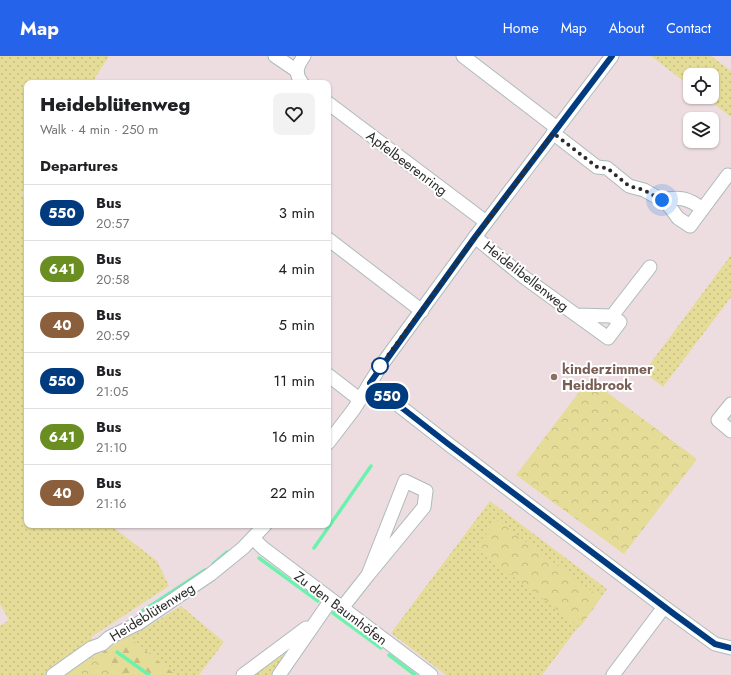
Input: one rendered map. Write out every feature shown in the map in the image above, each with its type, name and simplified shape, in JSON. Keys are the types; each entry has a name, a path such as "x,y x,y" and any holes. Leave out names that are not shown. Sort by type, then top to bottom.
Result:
{"street":[{"path":"276,56 297,71 301,80"},
{"path":"297,71 298,65 304,56"},
{"path":"463,56 597,167 607,168 629,186 644,190 662,200 670,207 678,218 690,226 728,175"},
{"path":"331,439 354,409 370,383 486,222 612,56"},
{"name":"Apfelbeerenring","path":"331,105 486,222"},
{"path":"662,200 679,197 696,204 702,209"},
{"name":"Heidelibellenweg","path":"475,237 525,278 576,315 608,338 620,322 612,316 576,315"},
{"path":"331,241 422,311"},
{"path":"612,316 650,267"},
{"path":"331,377 359,399"},
{"path":"370,383 664,607 715,644 731,648"},
{"path":"731,404 718,420 731,431"},
{"path":"342,608 424,507 426,491 405,481 368,575"},
{"name":"Heideblütenweg","path":"53,675 91,648 102,644 114,634 139,623 185,592 221,566 262,528"},
{"name":"Zu den Baumhöfen","path":"253,538 263,548 431,675"},
{"path":"279,675 331,600"},
{"path":"613,675 664,607"},
{"path":"243,675 316,620"}],"green space":[{"path":"0,56 109,56 94,80 24,80 24,190 22,193 24,199 24,528 114,528 157,561 169,586 91,637 100,654 54,675 0,675 0,626 9,620 0,604"},
{"path":"651,56 711,56 731,71 731,117 714,104 719,104 719,68 683,68 683,81"},
{"path":"731,255 731,297 663,387 644,372"},
{"path":"589,379 697,459 624,554 516,475"},
{"path":"490,501 607,589 542,675 446,675 391,633"},
{"path":"497,520 601,598 580,627 475,548"},
{"path":"181,606 224,642 199,675 176,675 127,636 142,630"},
{"path":"127,636 176,675 54,675 100,654"},
{"path":"293,642 272,672 275,675 251,675"},
{"path":"100,654 125,675 67,675"}],"waterway":[{"path":"331,524 371,466"},
{"path":"314,548 328,528"},
{"path":"213,564 227,552"},
{"path":"259,558 318,601"},
{"path":"141,612 205,570"},
{"path":"333,613 381,648"},
{"path":"117,652 149,675"},
{"path":"389,655 415,675"}],"bus line":[{"name":"550","path":"612,56 475,237 422,311 380,366 370,383 548,520 674,614 715,644 725,648 731,648"}],"place":[{"name":"kinderzimmer Heidbrook","path":"554,377"}],"route":[{"path":"380,366 553,133 597,167 607,168 629,186 644,190 662,200"}]}
